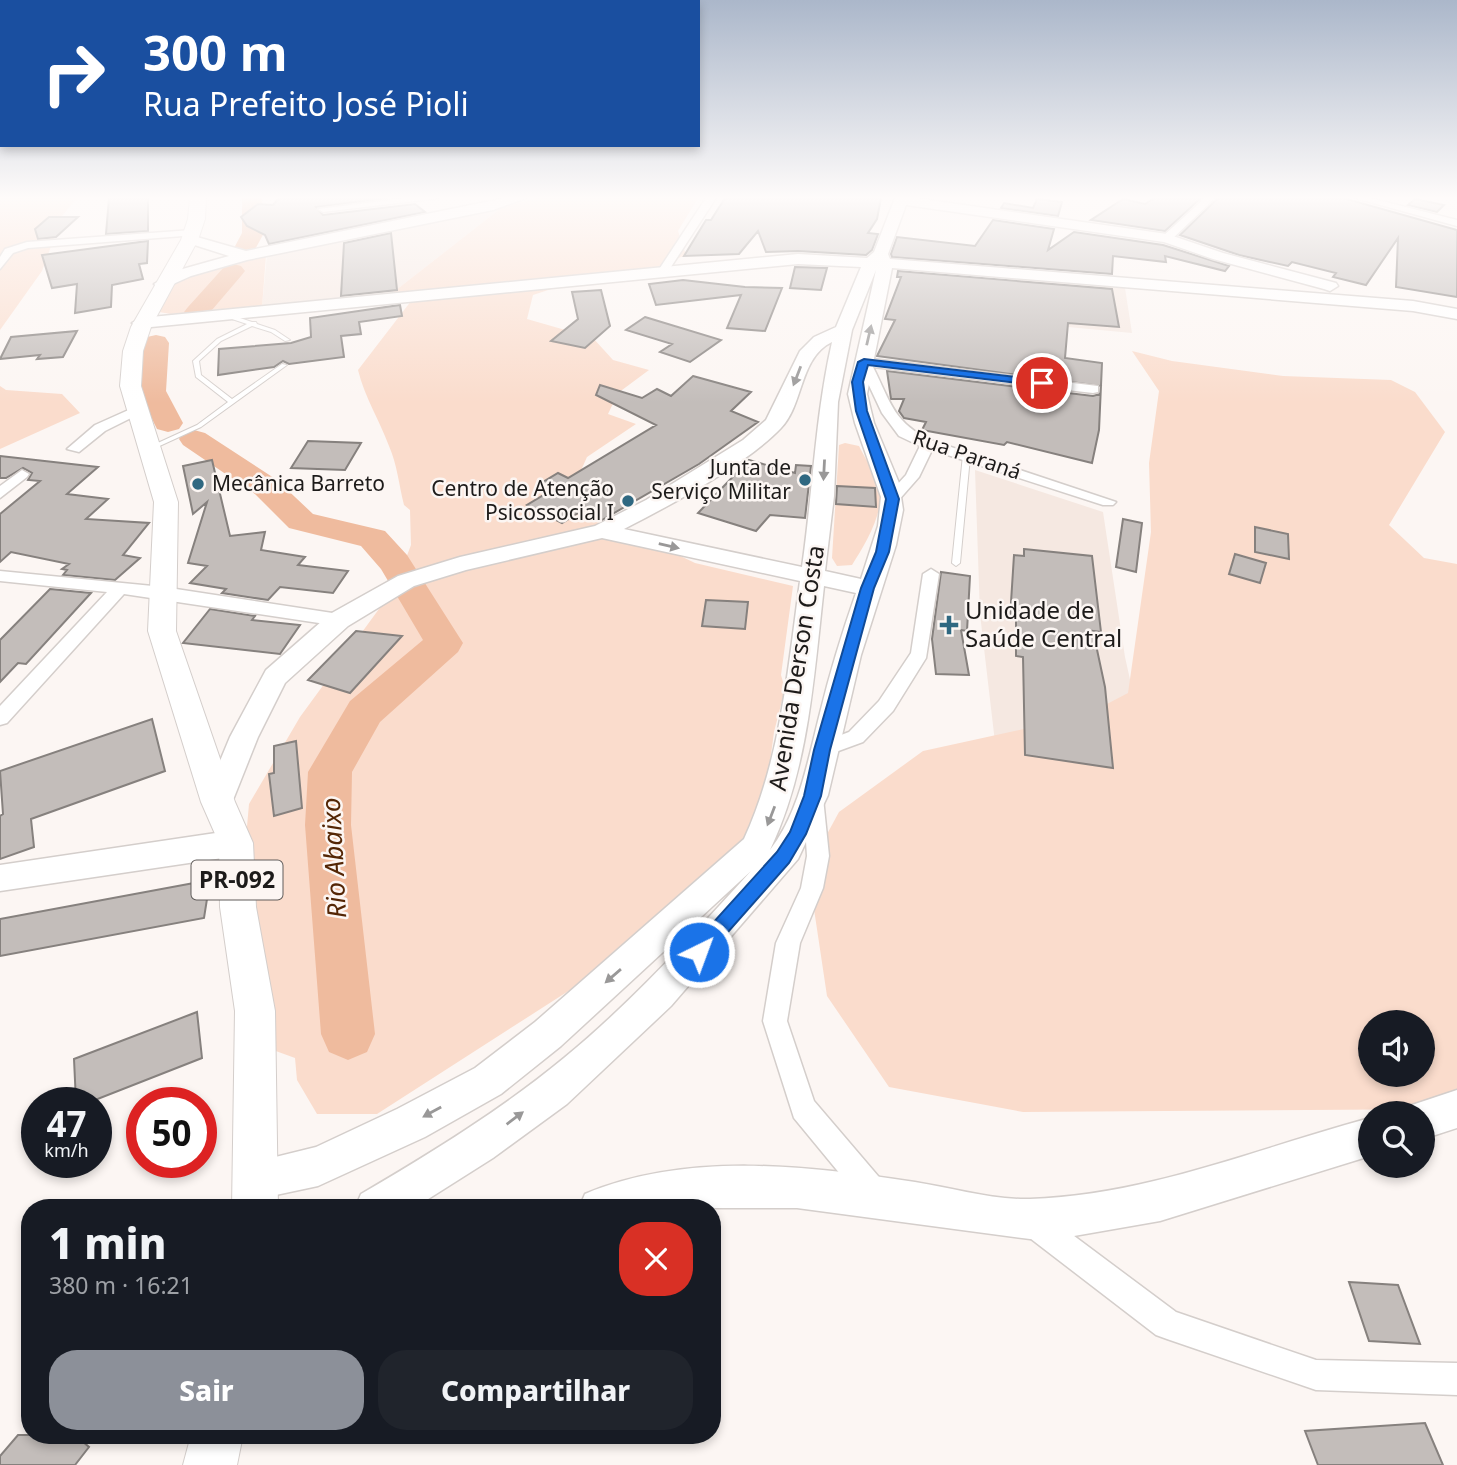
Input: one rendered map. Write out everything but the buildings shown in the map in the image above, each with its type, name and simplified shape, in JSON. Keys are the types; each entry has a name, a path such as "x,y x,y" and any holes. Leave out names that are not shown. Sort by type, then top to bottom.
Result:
{"main road":[{"name":"PR-092","path":"173,266 141,323 130,352 130,399 138,411 151,448 166,502 162,631 218,802 236,844 237,907 255,1011 256,1193"},
{"path":"210,1465 215,1444"}],"street":[{"path":"162,284 209,266"},
{"path":"663,271 666,266"},
{"path":"141,323 715,266"},
{"name":"Avenida Derson Costa","path":"256,1193 411,1124 488,1081 548,1034 756,847 778,798 799,687 823,496 828,402 843,330 876,266"},
{"name":"Avenida Derson Costa","path":"390,1199 473,1150 577,1072 658,996 783,858 797,834 812,796 867,588 882,552 892,499 862,411 858,382 864,362 878,266"},
{"path":"953,266 1413,306"},
{"path":"1260,266 1312,282 1457,314"},
{"path":"218,802 244,737 275,677 339,620 406,581 460,564 602,531 654,505 750,444 775,423 806,355 820,341 843,330"},
{"path":"864,362 1093,389"},
{"name":"Rua Paraná","path":"864,362 889,413 904,433 966,457 1108,502"},
{"path":"74,449 100,428 138,411"},
{"path":"827,430 869,428"},
{"path":"892,499 912,477 928,444"},
{"path":"0,494 22,474"},
{"path":"602,531 867,588"},
{"path":"822,750 856,737 886,706 920,654 930,574"},
{"path":"0,576 163,592 339,620"},
{"path":"0,718 120,588"},
{"path":"812,796 818,856 812,888 788,943 775,1021 803,1109 877,1196"},
{"path":"0,878 236,844"},
{"path":"1435,1117 1457,1109"},
{"path":"624,1199 713,1185 877,1196 1028,1219 1130,1210 1358,1141"},
{"path":"1028,1219 1167,1324 1316,1374 1457,1379"}],"lane":[{"path":"224,315 254,323 287,340"},
{"path":"232,402 198,376 196,361 219,340 254,323"},
{"path":"151,448 199,426 284,365"},
{"path":"956,563 966,457"}],"shaded area":[{"path":"0,266 44,266 42,271 0,330"},
{"path":"222,266 265,266 262,307 171,314 159,312 172,283"},
{"path":"266,266 426,266 391,294 262,307"},
{"path":"426,266 658,266 642,273 594,275 533,295 527,319 593,338 613,360 649,370 618,393 608,414 636,424 587,457 574,486 582,509 695,563 793,586 781,675 785,689 774,732 762,822 570,990 377,1114 317,1114 297,1080 295,1058 273,1050 237,939 249,804 300,717 395,587 411,545 410,510 404,505 392,453 358,370 418,292 391,294"},
{"path":"1022,279 1125,288 1132,333 1025,323"},
{"path":"1132,351 1172,361 1283,376 1391,380 1415,392 1445,432 1389,525 1424,558 1457,564 1457,1109 1435,1109 1435,1101 1358,1101 1358,1110 1023,1112 889,1087 827,996 808,869 839,812 923,751 1084,716 1128,693 1151,532 1149,463 1159,391"},
{"path":"0,386 6,390 62,394 80,413 0,449"},
{"path":"845,443 859,446 877,481 880,501 872,530 852,565 837,566 832,558 839,445"},
{"path":"975,470 1103,512 1125,657 1155,792 998,768 980,614"}],"waterway":[{"name":"Rio Abaixo","path":"197,312 233,271"},
{"name":"Rio Abaixo","path":"156,343 152,391 168,423"},
{"name":"Rio Abaixo","path":"194,439 266,487 301,521 373,538 395,563 444,643 365,712 330,772 328,825 348,1034"}],"place":[{"name":"Junta de Serviço Militar","path":"805,480"},
{"name":"Mecânica Barreto","path":"198,484"},
{"name":"Centro de Atenção Psicossocial I","path":"628,501"},
{"name":"Unidade de Saúde Central","path":"949,625"}],"route":[{"path":"699,952 783,858 797,834 812,796 867,588 882,552 892,499 862,411 858,382 864,362 1042,383"}]}
